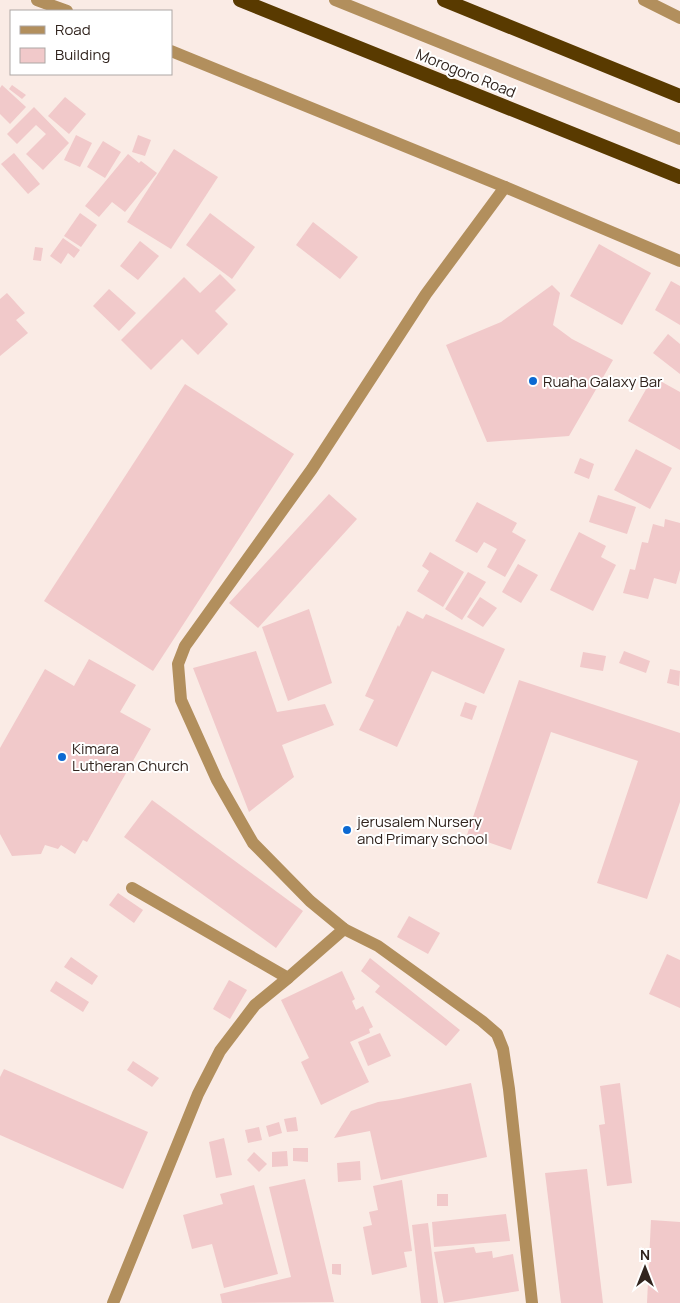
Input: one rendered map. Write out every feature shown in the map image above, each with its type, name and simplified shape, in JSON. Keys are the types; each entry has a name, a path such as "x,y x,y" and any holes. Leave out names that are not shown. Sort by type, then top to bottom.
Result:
{"highway":[{"name":"Morogoro Road","path":"240,0 680,177"},
{"path":"444,0 680,96"}],"street":[{"path":"37,0 64,10"},
{"name":"Morogoro Road","path":"335,0 680,139"},
{"path":"644,0 680,18"},
{"path":"172,51 505,187 680,261"},
{"path":"505,187 426,294 312,469 185,646 178,664 181,700 217,780 253,844 310,902 344,929 378,946 482,1021 497,1034 503,1049 509,1089 532,1303"},
{"path":"132,888 288,978"},
{"path":"113,1303 198,1094 220,1052 255,1005 344,929"}],"building":[{"path":"2,85 26,107 10,124 0,114 0,88"},
{"path":"12,85 26,95 22,99 9,89"},
{"path":"65,97 86,114 69,134 48,116"},
{"path":"34,107 69,143 43,170 26,154 46,134 36,125 17,144 7,134"},
{"path":"76,135 92,143 80,167 64,160"},
{"path":"138,135 151,140 145,156 132,152"},
{"path":"103,141 121,152 105,178 87,167"},
{"path":"174,149 218,177 171,249 127,222"},
{"path":"14,153 40,184 28,194 1,164"},
{"path":"128,154 157,173 125,212 112,202 99,217 85,206"},
{"path":"80,213 97,225 81,247 64,236"},
{"path":"210,213 255,247 232,279 186,245"},
{"path":"313,222 358,257 340,279 296,245"},
{"path":"63,238 80,250 74,258 68,253 61,264 50,256"},
{"path":"140,241 159,256 138,280 120,266"},
{"path":"599,244 651,273 622,325 570,296"},
{"path":"35,247 43,248 41,261 33,260"},
{"path":"220,274 236,290 215,311 228,324 198,355 182,339 151,370 121,340 184,277 200,293"},
{"path":"671,281 680,286 680,325 655,310"},
{"path":"552,285 560,293 553,325 572,339 613,360 569,436 487,442 446,345 501,322"},
{"path":"109,289 136,313 119,331 93,306"},
{"path":"7,293 25,313 16,320 28,333 0,356 0,299"},
{"path":"668,334 680,344 680,374 653,353"},
{"path":"653,377 680,392 680,450 628,421"},
{"path":"185,384 294,454 153,671 44,601"},
{"path":"636,449 672,468 650,509 614,490"},
{"path":"580,458 594,464 589,479 574,473"},
{"path":"329,494 357,519 258,628 229,603"},
{"path":"598,495 636,507 627,534 589,522"},
{"path":"477,502 517,523 512,532 526,540 505,577 487,567 497,549 484,542 477,553 455,541"},
{"path":"665,519 680,523 680,570 676,584 654,578 648,599 623,593 630,569 635,570 642,542 648,543 653,524 664,527"},
{"path":"579,532 606,546 601,557 616,565 593,611 550,590"},
{"path":"430,552 464,572 443,607 417,591 429,571 422,566"},
{"path":"518,564 538,575 521,603 502,592"},
{"path":"468,572 486,582 462,620 445,609"},
{"path":"480,597 497,608 483,627 467,617"},
{"path":"309,609 332,683 288,701 262,627"},
{"path":"407,611 423,619 426,614 505,649 484,694 432,671 397,747 359,730 374,700 365,696 398,625 399,627"},
{"path":"256,651 277,712 325,704 334,725 282,745 294,777 249,812 193,668"},
{"path":"624,651 650,661 646,673 619,663"},
{"path":"583,652 606,656 603,671 580,667"},
{"path":"89,659 136,685 120,712 151,729 87,842 83,840 75,854 61,845 58,849 45,845 41,854 12,856 0,834 0,748 45,669 74,686"},
{"path":"670,669 680,671 679,686 667,683"},
{"path":"519,680 680,733 680,802 647,899 597,883 638,761 551,732 511,850 467,835"},
{"path":"465,702 477,706 472,720 460,716"},
{"path":"152,800 303,911 276,948 124,837"},
{"path":"118,893 143,910 134,923 109,905"},
{"path":"409,916 440,933 428,954 397,937"},
{"path":"667,954 680,960 680,1008 649,994"},
{"path":"71,957 98,976 92,985 64,967"},
{"path":"370,958 460,1030 446,1046 375,992 380,986 361,971"},
{"path":"342,971 355,999 352,1001 356,1010 363,1006 373,1027 369,1029 370,1033 350,1042 369,1082 321,1105 301,1062 309,1058 281,1000"},
{"path":"229,980 247,990 230,1019 213,1009"},
{"path":"56,981 89,1002 83,1012 50,991"},
{"path":"380,1033 391,1056 368,1066 358,1042"},
{"path":"133,1061 159,1078 152,1087 127,1070"},
{"path":"4,1069 148,1132 123,1189 0,1135 0,1077"},
{"path":"471,1083 487,1157 381,1180 370,1131 334,1138 351,1111 378,1102"},
{"path":"620,1083 632,1183 607,1186 599,1125 605,1124 600,1086"},
{"path":"296,1117 298,1131 287,1132 284,1119"},
{"path":"279,1122 282,1133 269,1137 266,1126"},
{"path":"259,1127 262,1140 248,1143 245,1130"},
{"path":"224,1138 232,1175 216,1178 209,1142"},
{"path":"293,1148 308,1148 308,1162 293,1161"},
{"path":"287,1151 288,1166 272,1167 272,1152"},
{"path":"254,1152 267,1164 259,1172 247,1160"},
{"path":"360,1161 361,1180 338,1182 337,1163"},
{"path":"587,1169 603,1303 561,1303 545,1173"},
{"path":"305,1179 334,1302 222,1303 220,1294 291,1277 269,1187"},
{"path":"402,1180 412,1251 404,1252 407,1267 372,1275 363,1227 372,1225 369,1212 378,1210 373,1186"},
{"path":"254,1185 278,1274 224,1288 212,1244 192,1249 183,1215 223,1204 220,1194"},
{"path":"437,1194 448,1194 448,1206 437,1206"},
{"path":"506,1214 510,1241 434,1247 432,1222"},
{"path":"651,1220 680,1222 680,1303 647,1303"},
{"path":"428,1223 438,1303 421,1303 412,1225"},
{"path":"474,1247 476,1253 492,1251 493,1258 513,1254 519,1291 444,1303 434,1252"},
{"path":"332,1264 341,1264 341,1275 332,1274"}],"place":[{"name":"Ruaha Galaxy Bar","path":"533,381"},
{"name":"Kimara Lutheran Church","path":"62,757"},
{"name":"jerusalem Nursery and Primary school","path":"347,830"}]}
